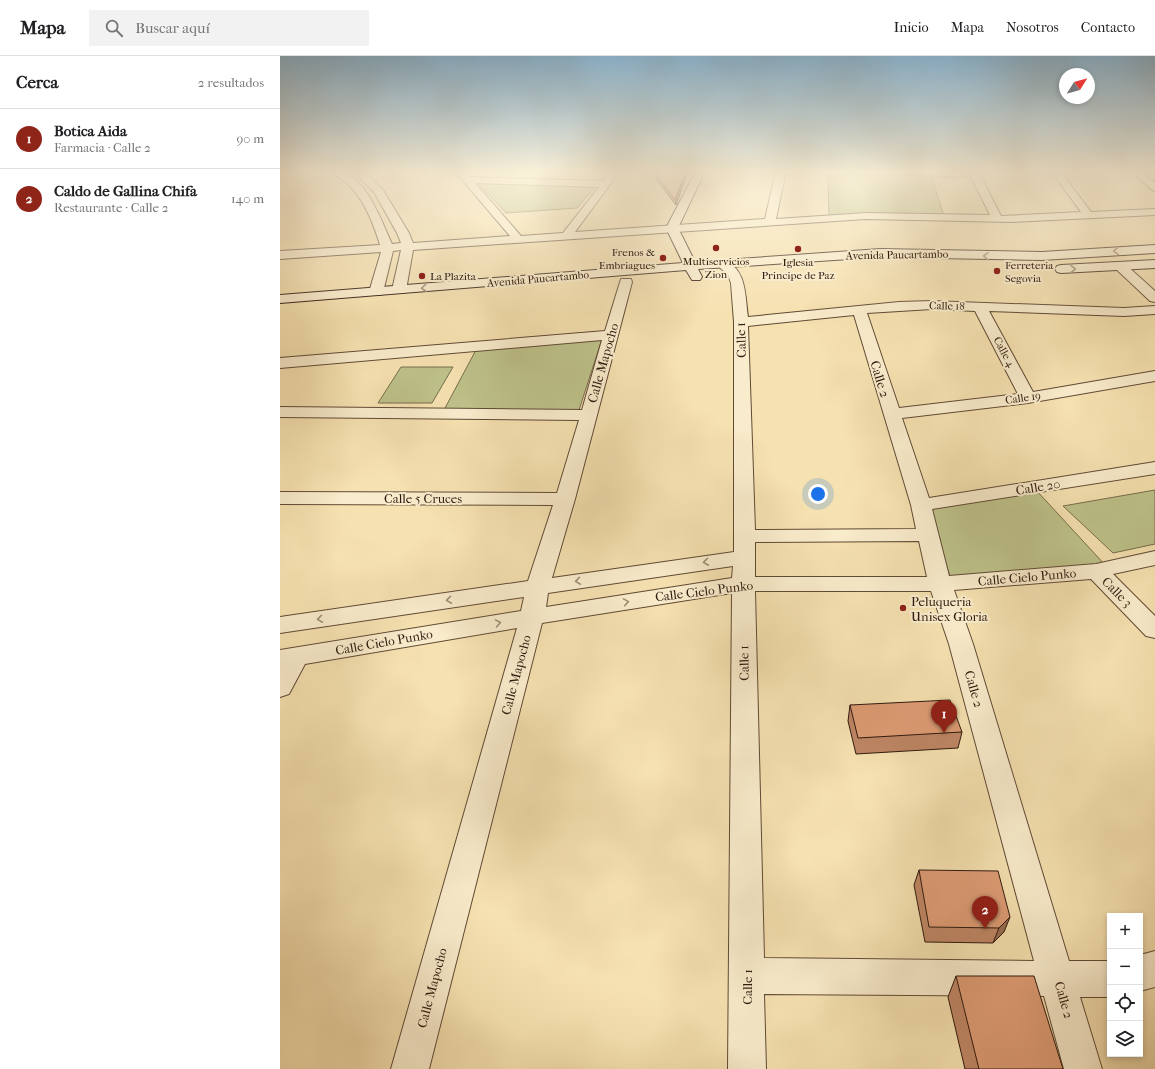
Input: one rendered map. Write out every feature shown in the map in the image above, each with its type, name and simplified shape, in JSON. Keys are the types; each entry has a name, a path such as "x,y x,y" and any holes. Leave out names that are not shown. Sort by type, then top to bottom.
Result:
{"street":[{"path":"374,218 388,248 376,292"},
{"path":"394,218 403,233 408,246 399,290"},
{"path":"500,218 518,239"},
{"path":"566,236 580,218"},
{"path":"672,228 677,218"},
{"path":"280,255 770,221 829,218"},
{"path":"968,218 1014,218"},
{"path":"672,228 693,272"},
{"name":"Avenida Paucartambo","path":"280,299 399,290 693,272 880,253 1042,256 1155,249"},
{"name":"Avenida Paucartambo","path":"728,269 890,264 972,265 1031,268"},
{"path":"1046,268 1122,267 1155,264"},
{"path":"1122,267 1155,298"},
{"name":"Calle 1","path":"728,269 737,283 741,322 748,1069"},
{"name":"Avenida Paucartambo","path":"280,310 626,282 693,272"},
{"name":"Calle Mapocho","path":"410,1069 532,617 538,587 565,499 626,282"},
{"name":"Calle 18","path":"741,322 919,305 1124,312 1155,310"},
{"name":"Calle 4","path":"980,306 1028,398"},
{"name":"Calle 2","path":"859,310 921,505 940,584 961,644 1083,1069"},
{"path":"280,363 611,335"},
{"name":"Calle 19","path":"891,414 1028,398 1155,376"},
{"path":"280,412 588,415"},
{"name":"Calle 20","path":"921,505 1155,468"},
{"name":"Calle 5 Cruces","path":"280,498 565,499"},
{"path":"744,559 928,535"},
{"name":"Calle Cielo Punko","path":"280,624 744,559 940,584 1096,571 1155,558"},
{"name":"Calle Cielo Punko","path":"288,658 532,617 744,559"},
{"name":"Calle 3","path":"1096,571 1155,630"},
{"path":"280,687 288,658"},
{"path":"1143,971 1155,969"},
{"path":"747,976 1107,979"}],"green space":[{"path":"602,339 579,410 444,410 477,348"},
{"path":"401,367 453,367 432,403 378,403"},
{"path":"1036,490 1106,566 953,585 927,508"},
{"path":"1155,490 1155,544 1113,553 1063,506"}],"building":[{"path":"950,700 962,732 858,738 850,705"},
{"path":"919,870 998,871 1010,917 999,928 929,927"},
{"path":"956,976 1034,976 1063,1069 979,1069"}],"place":[{"name":"Multiservicios Zion","path":"716,248"},
{"name":"Iglesia Principe de Paz","path":"798,249"},
{"name":"Frenos & Embriagues","path":"663,258"},
{"name":"Ferreteria Segovia","path":"997,271"},
{"name":"La Plazita","path":"422,276"},
{"name":"Peluqueria Unisex Gloria","path":"903,608"},
{"name":"Botica Aida","path":"944,733"},
{"name":"Caldo de Gallina Chifa","path":"985,929"}]}
